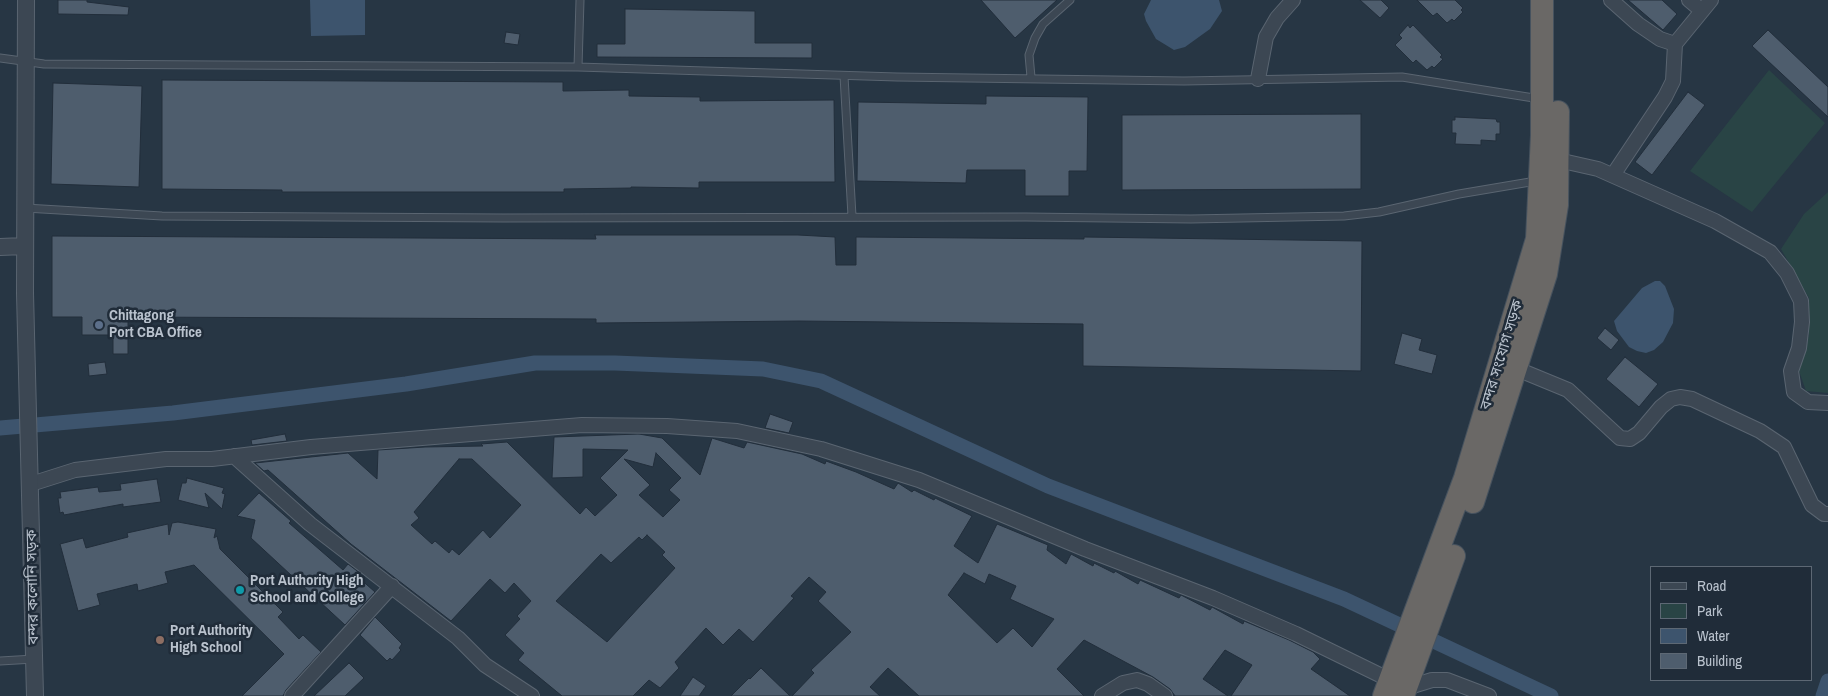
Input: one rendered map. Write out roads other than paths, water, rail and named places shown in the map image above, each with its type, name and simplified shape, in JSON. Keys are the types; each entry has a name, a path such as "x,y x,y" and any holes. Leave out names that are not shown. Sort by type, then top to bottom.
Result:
{"highway":[{"name":"বন্দর সংযোগ সড়ক","path":"1455,529 1537,239 1541,181 1542,0"},
{"name":"বন্দর সংযোগ সড়ক","path":"1396,690 1455,529 1517,369 1546,274 1556,213 1558,160 1554,0"}],"street":[{"name":"বন্দর কলোনি সড়ক","path":"26,0 24,246 35,696"},
{"path":"1258,79 1266,37 1277,18 1293,0"},
{"path":"1611,0 1653,34 1675,44"},
{"path":"1689,0 1702,11"},
{"path":"1613,175 1665,98 1673,81 1675,44 1711,0"},
{"path":"1558,160 1598,169 1613,175 1715,221 1770,252 1787,273 1801,301 1802,322 1799,348 1791,372 1794,392 1808,402 1828,403"},
{"path":"0,247 24,246"},
{"path":"1517,369 1568,390 1620,438 1630,439 1639,433 1661,407 1671,399 1680,397 1692,399 1760,431 1784,447 1812,505 1824,514 1828,514"},
{"path":"31,481 75,470 166,459 189,460 311,446 582,425 667,426 737,431 821,449 920,480 1085,549 1213,598 1296,634 1396,690 1432,680 1447,680 1490,696"},
{"path":"234,456 310,524 458,638 485,665 532,696"},
{"path":"292,696 392,586"},
{"path":"1102,696 1123,683 1137,680 1165,696"}],"lane":[{"path":"578,67 580,0"},
{"path":"1031,77 1029,55 1035,38 1043,24 1070,0"},
{"path":"0,58 44,64 578,67 844,76 1031,77 1184,81 1402,77 1542,99"},
{"path":"844,76 852,216"},
{"path":"25,208 162,216 503,218 852,216 1191,219 1344,216 1380,212 1477,191 1541,181"},
{"path":"0,661 34,659"}],"water":[{"path":"310,0 365,0 365,35 311,36"},
{"path":"1151,0 1219,0 1222,11 1210,29 1185,47 1174,50 1156,39 1146,21 1144,14"},
{"path":"1655,281 1660,281 1665,286 1674,309 1673,323 1663,342 1654,350 1646,353 1629,347 1617,331 1614,321 1642,288"}],"waterway":[{"path":"0,428 173,413 406,384 535,363 615,363 763,369 821,381 1048,486 1344,599 1551,696"},
{"path":"1823,696 1828,681"}],"place":[{"name":"Chittagong Port CBA Office","path":"99,325"},
{"name":"Port Authority High School and College","path":"240,590"},
{"name":"Port Authority High School","path":"160,640"}]}
